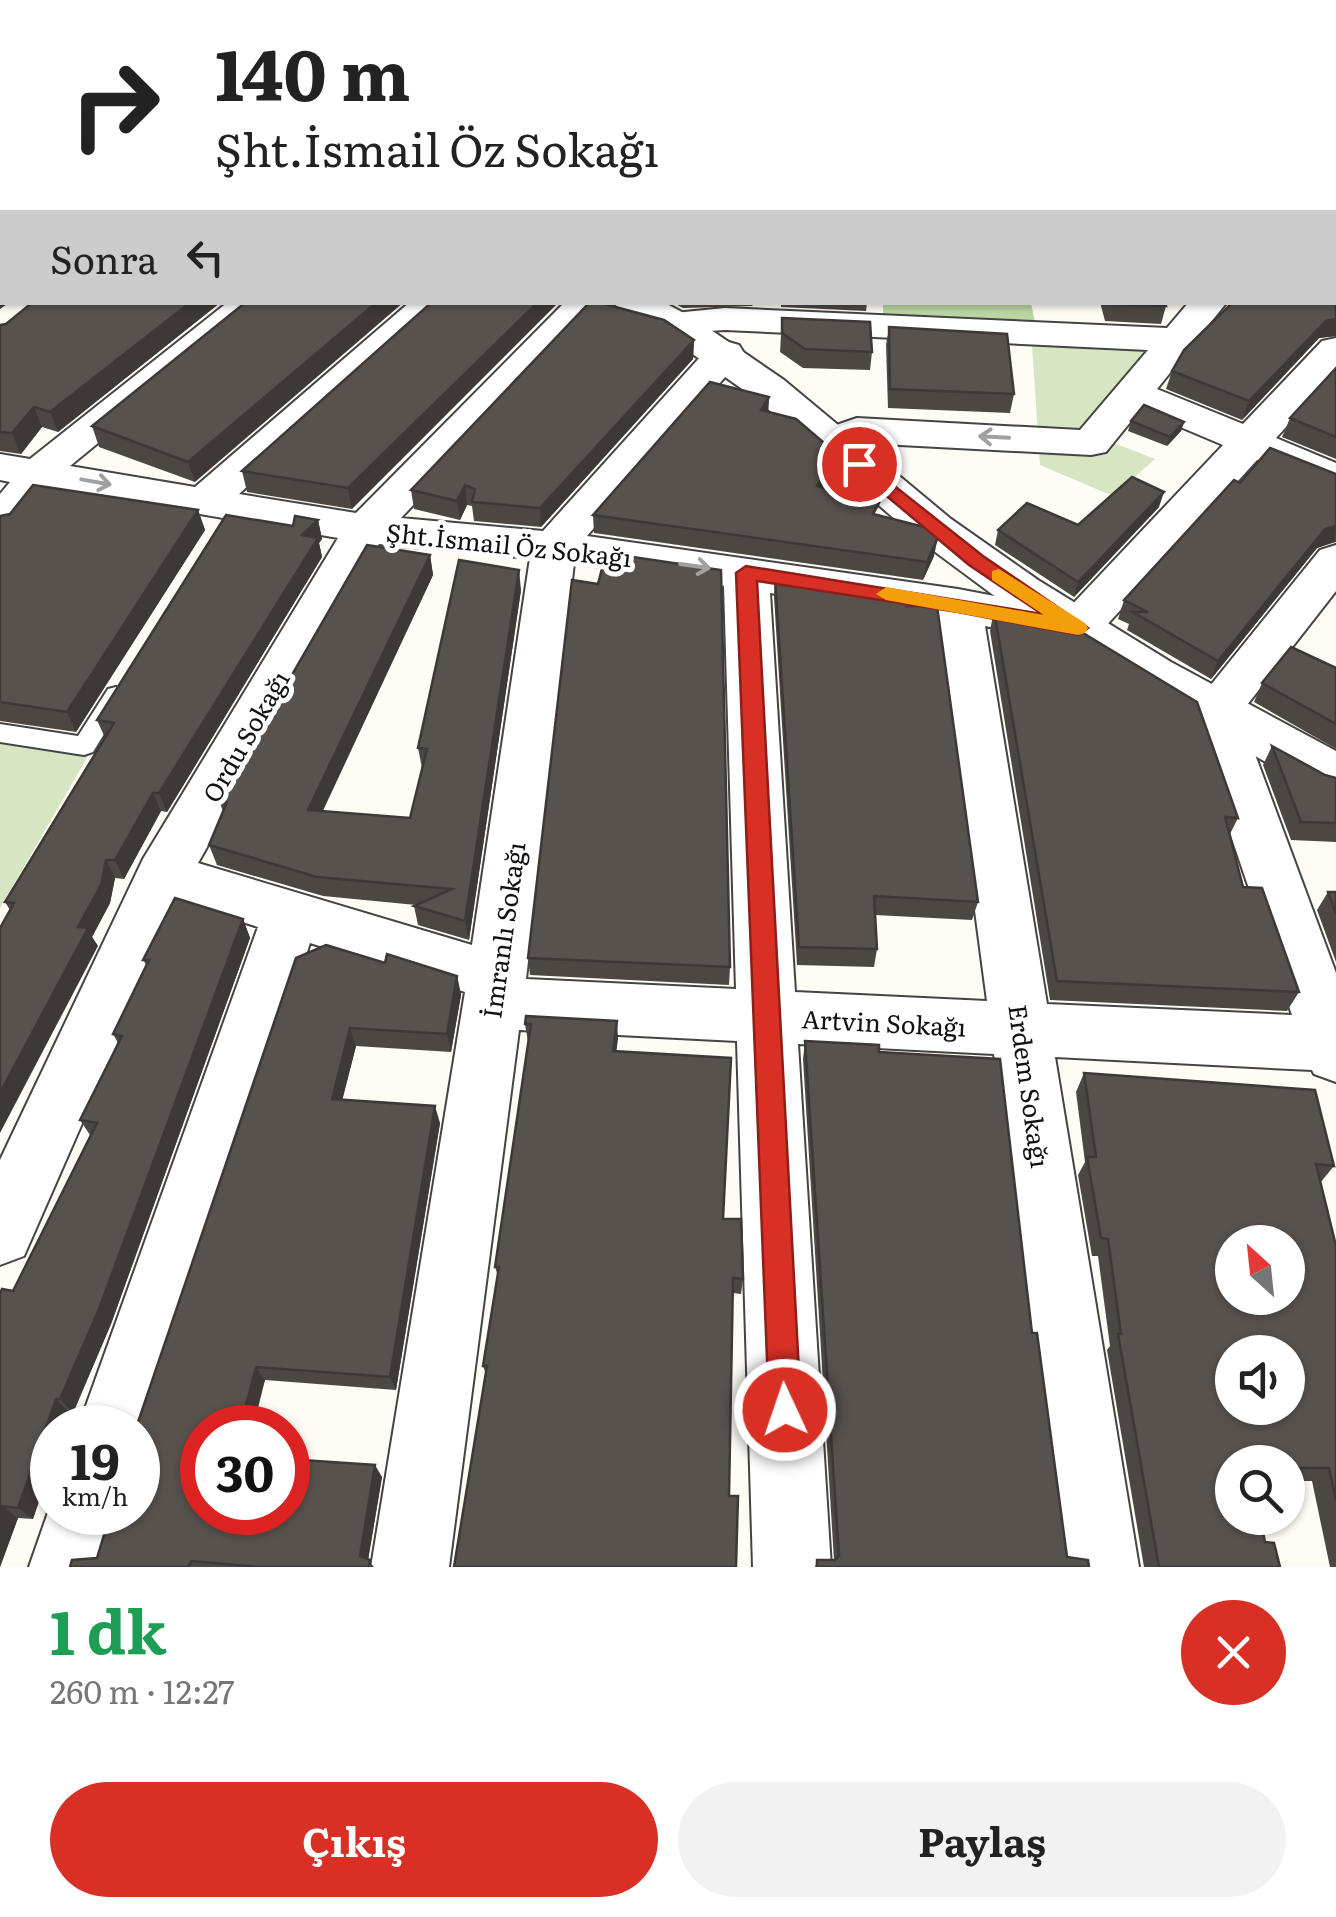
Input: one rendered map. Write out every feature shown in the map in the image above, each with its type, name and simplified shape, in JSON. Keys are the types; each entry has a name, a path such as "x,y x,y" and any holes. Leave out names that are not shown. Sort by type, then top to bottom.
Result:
{"street":[{"path":"0,522 20,470 52,459 248,305"},
{"path":"222,510 429,305"},
{"name":"Ordu Sokağı","path":"0,1233 163,875 366,529 583,305"},
{"path":"640,305 676,322 724,353 976,560 1214,712 1336,776"},
{"path":"831,441 857,430 1091,443 1136,394 1206,305"},
{"path":"676,322 725,319 1177,340"},
{"path":"1078,628 1336,349"},
{"path":"554,546 724,353"},
{"path":"1136,394 1336,478"},
{"name":"Şht.İsmail Öz Sokağı","path":"20,470 222,510 366,529 554,546 958,605 1078,628"},
{"name":"İmranlı Sokağı","path":"410,1567 495,990 554,546"},
{"path":"1214,712 1336,560"},
{"path":"746,573 792,1567"},
{"name":"Erdem Sokağı","path":"958,605 1100,1567"},
{"path":"1214,712 1335,1048"},
{"name":"Artvin Sokağı","path":"163,875 291,914 495,990 768,1017 1335,1048"},
{"path":"123,1405 291,914"},
{"path":"68,1567 78,1535"}],"lane":[{"path":"0,734 84,746 124,682"}],"green space":[{"path":"883,305 1031,305 1035,322 883,316"},
{"path":"1032,345 1158,349 1088,433 1155,459 1113,496 1040,465"},
{"path":"0,742 88,756 0,908"}],"building":[{"path":"29,305 187,305 50,412 34,407 12,433 0,432 0,325"},
{"path":"242,305 373,305 188,462 92,426"},
{"path":"429,305 535,305 348,488 242,471"},
{"path":"587,305 608,305 664,320 694,340 540,508 472,502 475,489 465,485 457,501 411,490"},
{"path":"1230,305 1336,305 1336,319 1326,321 1249,401 1172,371 1184,350"},
{"path":"782,318 870,322 872,352 805,349 782,333"},
{"path":"889,327 1007,334 1014,394 890,389"},
{"path":"1336,368 1336,437 1290,418"},
{"path":"710,382 769,397 761,410 796,419 837,454 817,486 879,503 873,514 924,527 938,537 927,562 593,515"},
{"path":"1144,405 1184,422 1170,437 1131,421"},
{"path":"1270,448 1336,474 1336,526 1325,529 1218,661 1133,612 1148,612 1124,600 1234,480 1240,483"},
{"path":"1132,477 1164,492 1078,582 998,530 1027,503 1078,525"},
{"path":"33,485 198,510 67,712 0,702 0,516 10,514"},
{"path":"226,515 293,526 295,516 318,520 302,535 318,538 159,793 153,793 115,860 106,860 101,885 78,927 88,928 0,1093 0,928 14,903 5,902 114,723 97,720"},
{"path":"367,545 430,555 308,810 410,818 427,749 418,748 459,560 519,570 465,921 414,906 452,889 317,877 209,845 227,802 219,801"},
{"path":"606,553 721,570 730,967 528,958 572,580 598,584"},
{"path":"775,578 911,597 907,606 937,606 978,902 874,896 877,949 799,947"},
{"path":"994,610 1068,624 1197,702 1238,818 1225,817 1243,887 1262,888 1299,992 1057,981"},
{"path":"1291,647 1336,668 1336,724 1262,683"},
{"path":"1272,746 1336,778 1336,823 1301,822"},
{"path":"1328,892 1336,892 1336,914"},
{"path":"175,898 243,919 99,1309 60,1399 54,1405 30,1405 30,1474 18,1508 2,1506 0,1513 0,1293 2,1289 13,1291 97,1123 80,1120 122,1036 113,1034 149,960 143,960"},
{"path":"326,945 385,963 387,954 457,976 447,1034 350,1028 332,1099 435,1106 390,1377 256,1367 246,1405 180,1405 180,1535 310,1535 310,1461 375,1465 360,1556 370,1560 369,1567 260,1567 191,1561 189,1567 70,1567 72,1560 97,1558 104,1535 160,1535 160,1405 144,1405 296,958"},
{"path":"526,1016 617,1021 613,1051 731,1058 723,1219 741,1219 743,1279 733,1278 729,1496 738,1496 736,1567 454,1567 487,1366 483,1366 499,1267 495,1267 531,1024 525,1024"},
{"path":"805,1041 879,1045 879,1052 1000,1059 1032,1333 1037,1333 1067,1557 1088,1560 1089,1567 817,1567 817,1560 835,1560 839,1556"},
{"path":"1084,1073 1315,1090 1334,1166 1316,1164 1336,1246 1336,1500 1329,1468 1305,1468 1305,1445 1215,1445 1215,1535 1264,1535 1265,1542 1274,1543 1280,1567 1159,1567 1118,1334 1108,1239 1101,1238 1087,1157 1096,1157"}],"slow traffic":[{"path":"886,594 1078,628 999,575"}],"route":[{"path":"785,1410 746,573 958,605 1078,628 976,560 859,464"}]}
